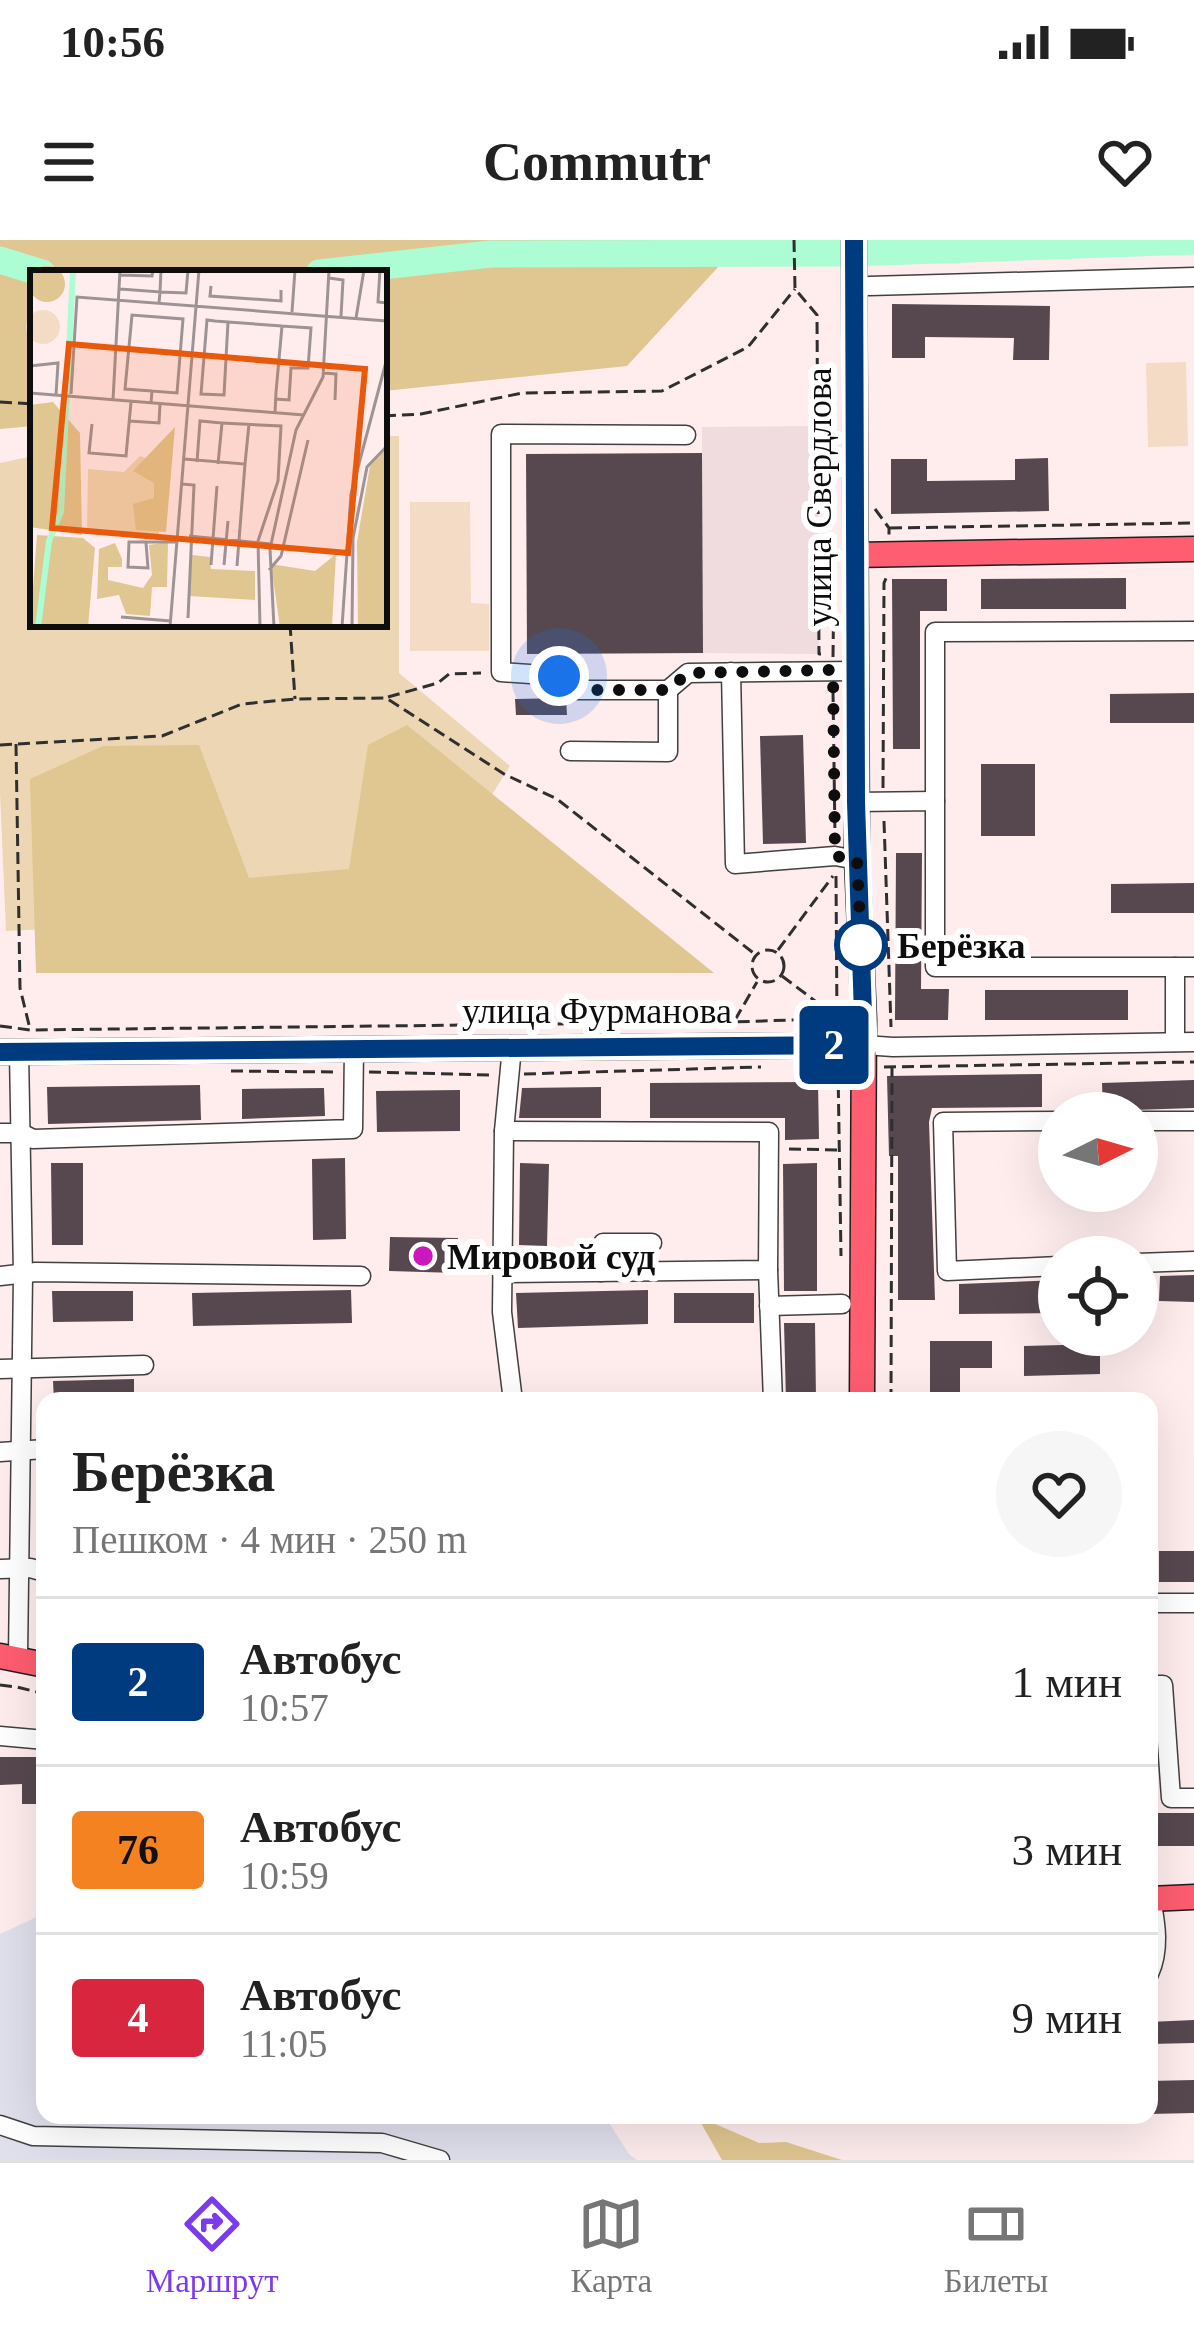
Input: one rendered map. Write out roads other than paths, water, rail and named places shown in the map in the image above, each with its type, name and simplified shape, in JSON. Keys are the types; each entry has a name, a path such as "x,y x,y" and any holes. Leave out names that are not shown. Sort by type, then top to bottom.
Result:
{"main road":[{"name":"улица Свердлова","path":"854,240 862,286 840,665 856,802 846,858 864,1045 862,1392"},
{"path":"844,563 1194,549"},
{"name":"улица Фурманова","path":"9,1052 353,1060 512,1047 864,1045"},
{"path":"1158,1899 1194,1897"}],"street":[{"path":"862,286 1194,278"},
{"path":"686,435 501,434 501,672 559,676 577,690 668,690 688,673 840,665"},
{"path":"1185,1042 1184,967 935,967 934,632 1194,631"},
{"path":"731,673 735,864 846,858"},
{"path":"570,751 668,752 668,690"},
{"path":"856,802 935,801"},
{"name":"улица Фурманова","path":"864,1045 1185,1042"},
{"path":"512,1047 504,1131 502,1273 512,1392"},
{"path":"9,1052 10,1133 23,1275 21,1369 10,1452 9,1656"},
{"path":"10,1133 33,1139 352,1129 353,1060"},
{"path":"1158,1121 1194,1120"},
{"path":"1038,1121 943,1122 947,1271 1038,1267"},
{"path":"504,1131 769,1132 773,1392"},
{"path":"601,1272 603,1244 652,1243"},
{"path":"1158,1262 1194,1261"},
{"path":"502,1273 768,1270"},
{"path":"0,1276 36,1272 361,1276"},
{"path":"770,1306 842,1304"},
{"path":"0,1369 144,1366"},
{"path":"1158,1603 1194,1603"},
{"path":"1158,1685 1163,1685 1172,1798 1194,1798"},
{"path":"0,1736 36,1739"},
{"path":"0,2126 33,2136 382,2143 440,2160"}],"waterway":[{"path":"346,270 491,254 853,253 1194,241"},
{"path":"0,260 32,270"}],"place":[{"name":"Берёзка","path":"861,945"},
{"name":"Мировой суд","path":"423,1256"}]}
